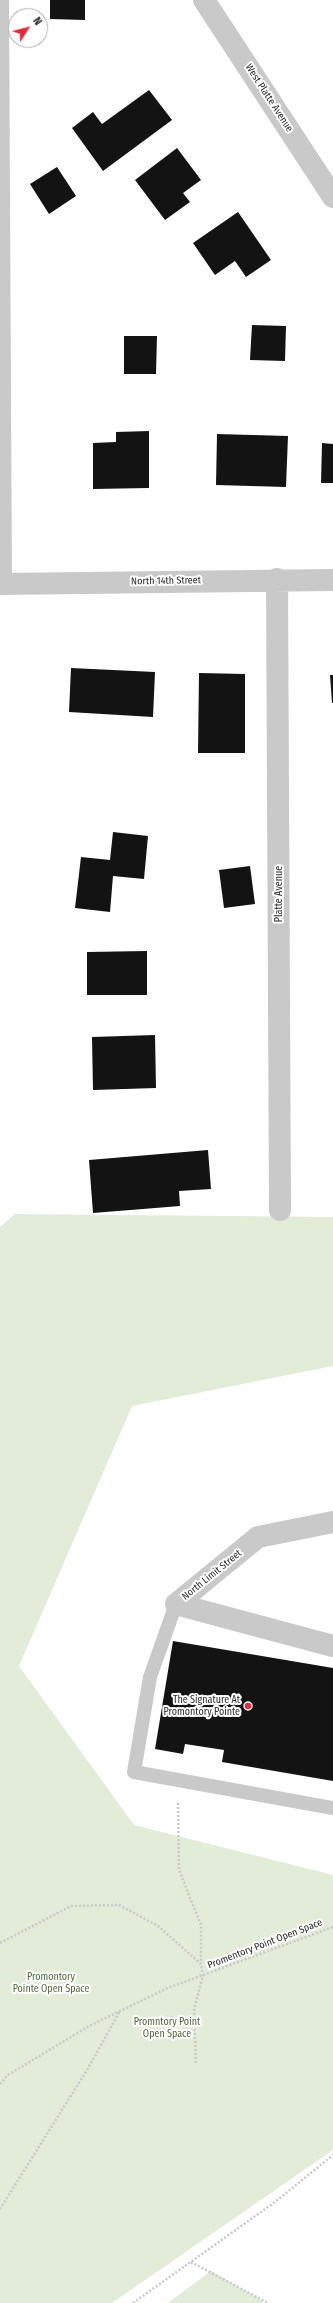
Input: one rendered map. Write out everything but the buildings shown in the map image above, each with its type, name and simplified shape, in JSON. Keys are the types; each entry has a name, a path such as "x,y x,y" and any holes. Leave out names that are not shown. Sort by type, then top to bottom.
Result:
{"street":[{"name":"West Platte Avenue","path":"204,0 333,196"},
{"name":"North 14th Street","path":"3,584 278,579 333,580"},
{"name":"Platte Avenue","path":"278,579 280,1210"},
{"name":"North Limit Street","path":"176,1604 258,1537 333,1522"},
{"name":"North Limit Street","path":"176,1604 333,1646"}],"lane":[{"path":"2,0 3,584"},
{"path":"176,1604 150,1677 134,1772 333,1808"}],"path":[{"path":"178,1780 179,1870 201,1925 201,1964"},
{"name":"Promentory Point Open Space","path":"0,1943 71,1906 119,1906 158,1926 201,1964 203,1976"},
{"name":"Promentory Point Open Space","path":"0,2084 8,2075 82,2030 168,1988 333,1927"},
{"path":"196,2063 194,2009 203,1976"},
{"path":"0,2209 87,2070 120,2011"},
{"path":"133,2303 275,2202 333,2155"},
{"path":"192,2262 268,2303"}],"green space":[{"name":"Promntory Point Open Space","path":"15,1214 333,1217 333,1366 132,1406 19,1666 134,1825 333,1875 333,2150 112,2303 0,2303 0,1227"},
{"path":"211,2271 263,2301 261,2303 168,2303"}],"place":[{"name":"The Signature At Promontory Pointe","path":"248,1706"}],"park label":[{"name":"Promontory Pointe Open Space","path":"51,1982"}]}
